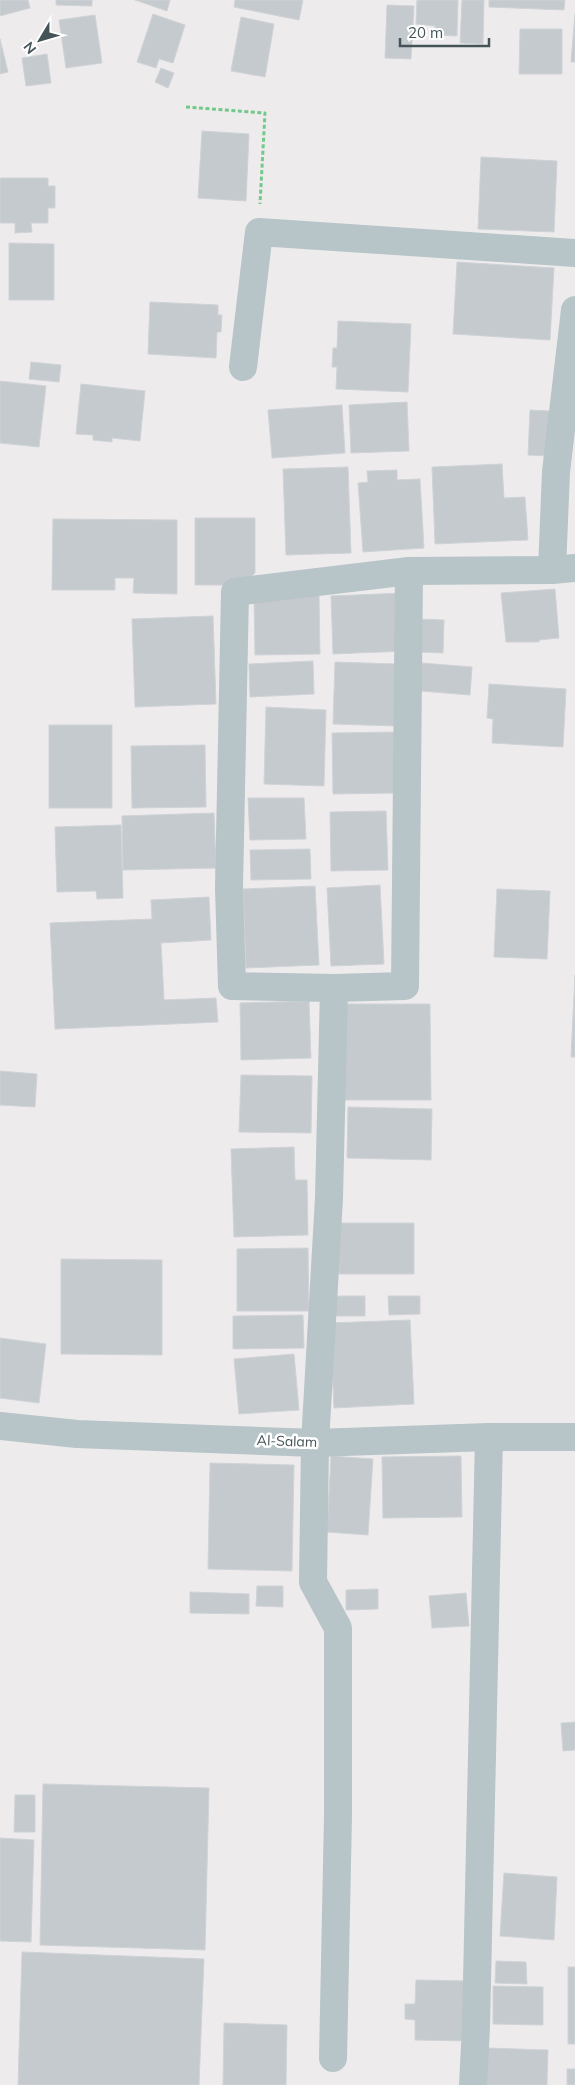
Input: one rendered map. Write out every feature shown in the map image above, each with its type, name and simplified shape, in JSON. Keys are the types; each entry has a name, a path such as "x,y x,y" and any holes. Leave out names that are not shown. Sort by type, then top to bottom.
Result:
{"street":[{"path":"243,367 259,232 575,253"},
{"path":"409,571 405,986 334,988 232,986 229,888 235,592 409,571 563,569 556,472 575,310"},
{"path":"333,2058 338,1816 338,1628 313,1582 315,1442 329,1198 334,988"},
{"name":"Al-Salam","path":"0,1426 77,1434 315,1442 489,1437 575,1437"},
{"path":"473,2085 477,1996 489,1437"}],"path":[{"path":"186,107 265,113 259,232"}],"building":[{"path":"0,0 28,0 30,8 0,16"},
{"path":"56,0 92,0 92,6 56,5"},
{"path":"135,0 170,0 167,11"},
{"path":"235,0 303,0 299,20 234,7"},
{"path":"417,0 458,0 457,36 435,35 435,26 416,24"},
{"path":"462,0 484,0 483,44 460,43"},
{"path":"489,0 565,0 564,10 489,7"},
{"path":"387,5 414,6 411,59 385,58"},
{"path":"153,14 185,25 173,63 159,59 156,68 137,62"},
{"path":"575,14 575,62 571,62"},
{"path":"95,15 102,63 66,68 59,20"},
{"path":"241,17 274,24 265,77 231,71"},
{"path":"520,29 562,29 562,74 519,74"},
{"path":"0,39 8,72 0,74"},
{"path":"47,54 51,83 26,86 22,58"},
{"path":"161,68 174,73 168,88 155,82"},
{"path":"202,131 249,134 246,201 198,198"},
{"path":"481,157 557,161 554,232 478,229"},
{"path":"0,178 48,178 48,186 55,186 55,208 48,208 48,223 31,223 32,232 15,233 15,223 0,223"},
{"path":"9,243 54,244 54,300 9,300"},
{"path":"457,262 554,268 550,340 453,334"},
{"path":"150,302 218,305 218,315 222,315 221,332 217,332 216,358 148,354"},
{"path":"338,321 411,324 408,392 336,389 337,367 332,367 333,348 337,348"},
{"path":"31,362 61,365 59,382 29,379"},
{"path":"0,381 46,386 39,447 0,443"},
{"path":"81,384 145,391 140,441 112,438 112,442 93,440 93,435 76,434"},
{"path":"407,402 409,451 351,453 349,405"},
{"path":"342,405 345,453 272,458 268,410"},
{"path":"530,410 550,411 548,456 528,455"},
{"path":"502,464 504,498 525,497 528,540 435,544 432,467"},
{"path":"348,467 351,553 286,555 283,469"},
{"path":"397,470 397,480 420,479 424,548 363,552 358,483 368,482 367,471"},
{"path":"195,518 255,518 255,573 243,585 195,585"},
{"path":"53,519 177,520 177,594 133,593 134,578 115,578 115,590 52,590"},
{"path":"555,589 559,638 539,640 539,642 506,642 501,593"},
{"path":"403,593 406,651 333,654 331,596"},
{"path":"319,595 320,654 255,655 254,596"},
{"path":"213,616 216,704 135,707 132,619"},
{"path":"416,619 444,620 443,653 416,652"},
{"path":"313,661 314,694 250,697 249,664"},
{"path":"335,662 396,664 395,726 333,724"},
{"path":"422,663 472,667 470,695 420,691"},
{"path":"489,684 566,689 563,747 492,743 493,719 487,718"},
{"path":"266,707 326,710 324,786 264,784"},
{"path":"49,725 112,725 112,808 49,808"},
{"path":"396,732 397,793 333,794 332,733"},
{"path":"205,745 206,807 132,808 131,746"},
{"path":"248,798 304,798 306,839 250,840"},
{"path":"386,811 388,870 331,871 330,812"},
{"path":"214,813 216,868 123,870 122,816"},
{"path":"121,825 123,898 97,899 96,891 57,892 55,827"},
{"path":"310,849 311,879 251,880 250,850"},
{"path":"380,885 384,964 331,966 327,888"},
{"path":"315,886 319,965 246,968 243,889"},
{"path":"497,889 550,891 547,959 494,957"},
{"path":"209,897 211,940 161,943 164,1000 216,998 218,1022 55,1029 50,923 152,919 151,900"},
{"path":"575,975 575,1057 571,1057"},
{"path":"309,1001 311,1058 241,1060 240,1003"},
{"path":"339,1004 430,1004 431,1100 340,1100"},
{"path":"0,1071 37,1074 35,1107 0,1105"},
{"path":"241,1075 312,1076 311,1133 239,1132"},
{"path":"348,1107 432,1109 431,1160 347,1158"},
{"path":"294,1147 295,1180 307,1180 308,1235 234,1237 231,1149"},
{"path":"338,1223 414,1223 414,1274 339,1274"},
{"path":"308,1248 309,1311 237,1311 237,1249"},
{"path":"61,1259 162,1260 162,1355 61,1354"},
{"path":"334,1296 365,1296 365,1316 334,1316"},
{"path":"388,1296 420,1296 420,1314 389,1315"},
{"path":"303,1315 304,1348 233,1349 233,1316"},
{"path":"410,1320 414,1404 334,1408 330,1323"},
{"path":"0,1338 46,1344 39,1403 0,1398"},
{"path":"294,1354 299,1410 239,1414 234,1359"},
{"path":"331,1456 373,1459 368,1535 327,1532"},
{"path":"461,1456 462,1517 383,1518 382,1457"},
{"path":"210,1463 294,1465 292,1571 208,1569"},
{"path":"257,1586 283,1586 283,1607 256,1606"},
{"path":"378,1589 378,1609 346,1610 346,1590"},
{"path":"190,1592 249,1594 249,1614 190,1613"},
{"path":"466,1593 469,1626 432,1628 429,1596"},
{"path":"575,1722 575,1750 563,1751 561,1723"},
{"path":"43,1784 209,1788 205,1950 40,1945"},
{"path":"15,1795 35,1795 35,1832 14,1832"},
{"path":"0,1838 34,1840 31,1942 0,1941"},
{"path":"504,1873 557,1877 554,1940 500,1936"},
{"path":"22,1952 204,1959 199,2085 18,2085"},
{"path":"496,1961 526,1962 527,1984 495,1983"},
{"path":"568,1967 575,1967 575,2044 568,2044"},
{"path":"416,1980 469,1981 468,2041 415,2040 415,2020 405,2019 405,2004 415,2004"},
{"path":"493,1986 543,1987 543,2025 493,2024"},
{"path":"224,2023 287,2025 286,2085 223,2085"},
{"path":"487,2048 548,2050 547,2085 486,2085"},
{"path":"567,2069 575,2069 575,2085 567,2085"}]}
